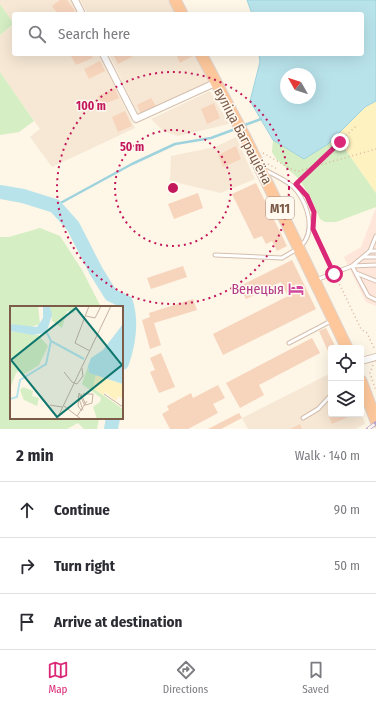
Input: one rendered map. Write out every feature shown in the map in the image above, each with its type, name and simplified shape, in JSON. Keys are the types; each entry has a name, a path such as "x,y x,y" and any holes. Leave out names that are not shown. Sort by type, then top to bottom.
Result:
{"highway":[{"path":"175,0 181,12"},
{"name":"вуліца Баграціёна","path":"202,56 246,139 262,164 346,345"},
{"path":"364,389 376,421"}],"street":[{"path":"75,0 81,12"},
{"path":"104,56 136,119 215,83"},
{"path":"364,360 376,357"}],"lane":[{"path":"215,255 282,258 300,248 307,240 309,214 297,191 262,164"},
{"path":"316,280 352,266 370,251 376,236"},
{"path":"370,251 376,251"},
{"path":"363,257 376,257"},
{"path":"352,266 376,265"},
{"path":"352,266 368,296 376,300"},
{"path":"356,274 376,281"},
{"path":"288,343 335,320"},
{"path":"303,418 318,409 328,398"}],"path":[{"path":"299,188 296,184 356,126"},
{"path":"262,156 259,152 293,170 299,170 376,149"},
{"path":"262,164 279,170"},
{"path":"313,229 361,329 367,333 374,346 376,354"},
{"path":"376,364 373,365 370,373 376,391"}],"shaded area":[{"path":"0,0 72,0 78,12 12,12 12,21 0,4"},
{"path":"80,0 168,0 174,12 87,12"},
{"path":"12,26 12,56 100,56 135,128 52,167 30,137 40,129 0,72 0,35"},
{"path":"110,56 196,56 208,81 206,84 139,116"},
{"path":"210,91 229,124 178,136 163,131 151,119"},
{"path":"236,137 255,179 221,193 170,181 171,156 215,147"},
{"path":"375,210 376,306 366,302 344,257 361,247"},
{"path":"328,375 328,417 363,417 365,424 355,429 248,429 242,418"}],"green space":[{"path":"0,4 12,21 12,26 0,35"},
{"path":"0,72 34,121 19,132 0,135"},
{"path":"336,136 376,193 376,207 336,222 325,222 320,219 310,196 298,178 277,160 272,152 273,140 304,159 328,144"},
{"path":"40,228 60,236 82,270 100,306 10,306 10,419 99,419 97,429 84,429 78,423 67,429 0,429 0,237 9,237"}],"sand":[{"path":"376,101 376,193 336,136 365,107"}],"water":[{"path":"247,0 376,0 376,101 365,107 328,144 304,159 273,140 250,101 260,62 259,56 364,56 364,12 251,12"}],"building":[{"path":"60,0 67,0 75,11 56,12 52,6"},
{"path":"71,56 92,56 93,58 76,65"},
{"path":"114,56 132,56 132,57 118,64"},
{"path":"177,56 193,56 180,63"},
{"path":"100,61 105,71 89,79 84,69"},
{"path":"115,88 119,98 102,105 98,96"},
{"path":"151,98 156,106 141,114 137,105"},
{"path":"214,103 220,118 207,124 201,109"},
{"path":"125,111 132,126 118,132 112,117"},
{"path":"236,146 241,159 223,167 218,155"},
{"path":"256,183 287,246 277,251 272,241 266,244 262,236 254,239 232,194"},
{"path":"198,193 203,208 174,219 168,204"},
{"path":"292,260 316,309 223,355 213,334 288,296 281,282 246,299 240,286"},
{"path":"183,266 187,277 151,289 147,278"},
{"path":"193,299 197,310 154,323 161,345 150,349 142,320 150,317 149,313"},
{"path":"326,328 334,345 328,345 328,351 319,331"},
{"path":"312,338 320,353 259,385 264,395 240,408 226,383"},
{"path":"161,353 175,387 159,393 150,372 155,370 150,358"},
{"path":"218,385 225,398 213,404 218,413 188,429 170,429 162,414 169,410 167,406 191,393 193,398"},
{"path":"239,413 242,418 221,429 208,429"},
{"path":"329,417 348,417 332,424"},
{"path":"300,424 302,429 290,429"}],"waterway":[{"path":"242,126 261,119"},
{"path":"55,206 132,164 175,144 211,138 238,128"},
{"path":"0,192 23,196 55,206 73,226 96,271 111,295 126,302 129,317 129,332 123,359"},
{"path":"111,429 113,419"}],"railway":[{"path":"368,429 376,423"}],"place":[{"name":"Венецыя","path":"296,289"}],"route":[{"path":"334,274 313,229 314,212 307,196 296,184 340,142"}]}
